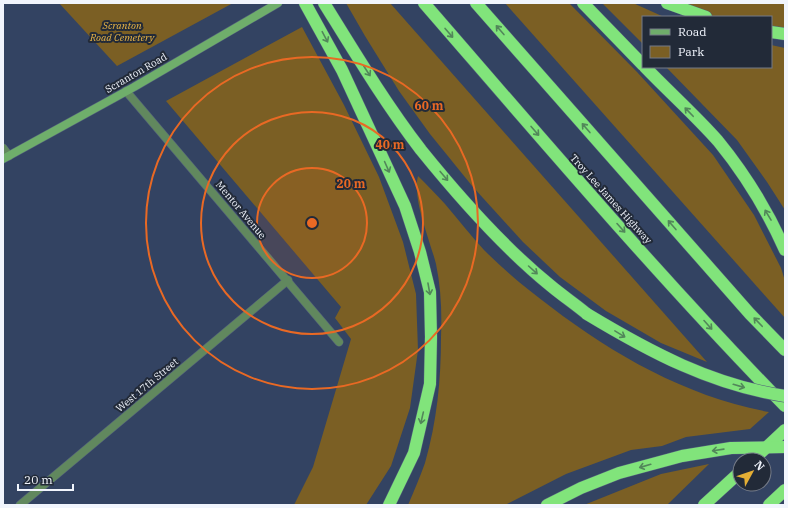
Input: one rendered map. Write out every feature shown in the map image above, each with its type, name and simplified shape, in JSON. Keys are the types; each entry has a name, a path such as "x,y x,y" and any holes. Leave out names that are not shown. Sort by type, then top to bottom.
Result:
{"highway":[{"path":"305,3 342,70 405,206 420,252 430,292 430,384 414,452 389,505"},
{"path":"324,3 384,98 421,149 455,189 514,253 550,286 587,314 631,340 677,363 716,379 761,392 785,396"},
{"name":"Troy Lee James Highway","path":"424,3 604,210 731,351 785,406"},
{"path":"476,3 750,314 785,350"},
{"path":"583,3 642,64"},
{"path":"667,3 703,16"},
{"path":"772,32 785,34"},
{"path":"646,68 718,142 750,185 774,226 785,250"},
{"path":"762,452 785,430"},
{"path":"547,505 581,488 619,473 682,456 731,448 785,446"},
{"path":"704,505 732,479"},
{"path":"769,505 785,490"}],"street":[{"name":"Scranton Road","path":"6,157 126,91 273,4"},
{"name":"Mentor Avenue","path":"126,91 288,280 339,342"},
{"path":"3,148 6,157"},
{"name":"West 17th Street","path":"20,505 288,280"}],"green space":[{"name":"Scranton Road Cemetery","path":"59,3 233,3 117,66"},
{"path":"346,3 390,3 707,362 661,343 606,311 560,277 523,242 473,187 430,134 399,91"},
{"path":"505,3 569,3 637,72 713,155 754,215 781,268 785,281 785,318"},
{"path":"602,3 633,3 662,16 642,16 642,43"},
{"path":"667,3 785,3 785,34 772,32 772,16 703,16"},
{"path":"302,27 344,105 379,177 403,242 416,294 418,350 410,408 391,466 366,505 294,505 313,467 351,339 335,318 341,307 166,101"},
{"path":"772,45 785,48 785,210 737,140 667,68 772,68"},
{"path":"418,176 445,204 484,250 516,280 575,325 627,358 681,385 739,405 769,412 750,429 686,437 662,446 631,450 566,474 505,505 408,505 425,463 433,432 438,400 441,353 441,310 439,282 436,264 419,208 417,196"},
{"path":"709,464 667,505 584,505 661,474"}]}
